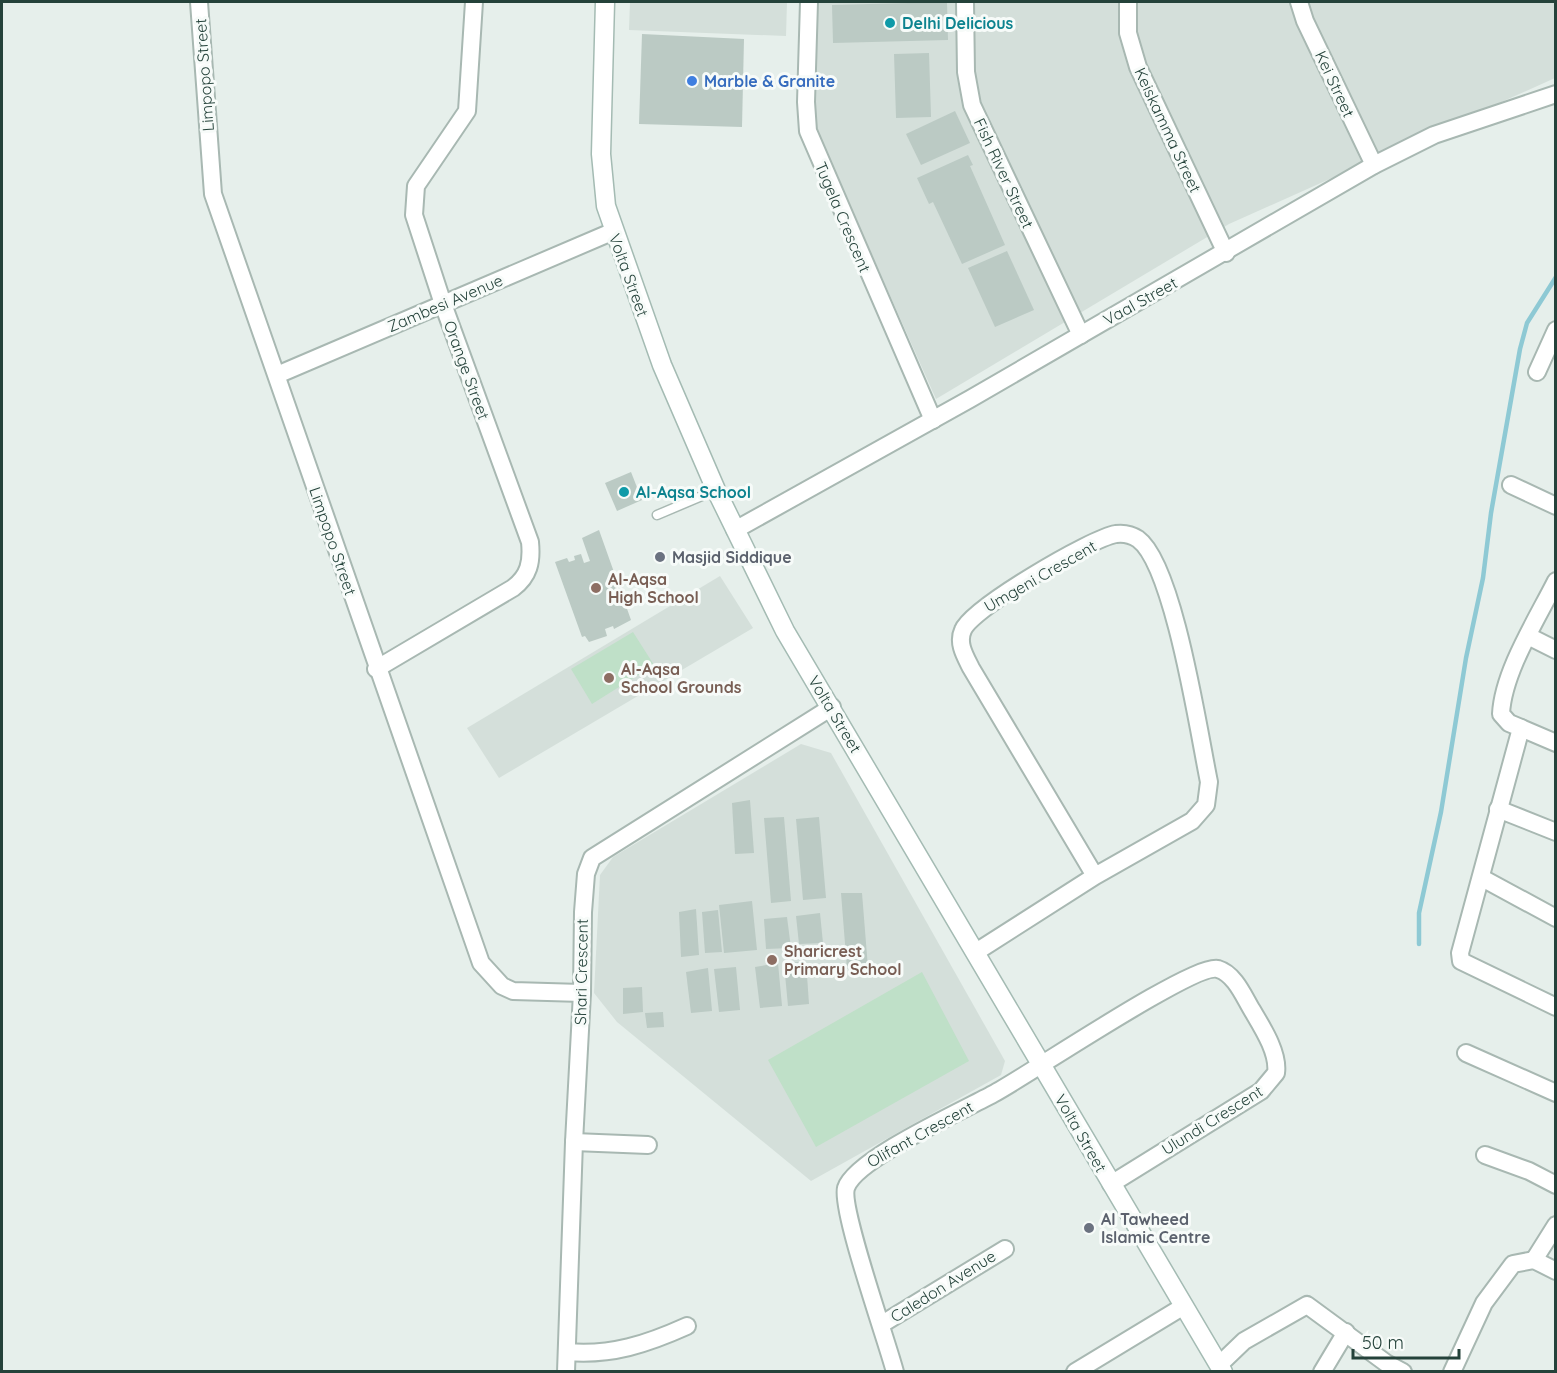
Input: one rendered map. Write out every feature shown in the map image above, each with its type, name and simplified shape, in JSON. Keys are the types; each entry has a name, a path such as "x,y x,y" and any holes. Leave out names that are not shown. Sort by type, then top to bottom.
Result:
{"street":[{"name":"Limpopo Street","path":"199,2 213,194 376,669 481,963 502,986 513,991 582,993"},
{"name":"Orange Street","path":"376,669 513,588 522,581 530,565 530,542 415,225 413,202 416,186 467,111 474,2"},
{"name":"Volta Street","path":"605,2 602,174 606,206 662,365 716,490 785,631 1221,1368"},
{"name":"Tugela Crescent","path":"809,2 806,102 808,131 933,420"},
{"name":"Fish River Street","path":"965,2 966,72 972,105 1081,334"},
{"name":"Keiskamma Street","path":"1128,2 1128,33 1138,67 1226,253"},
{"name":"Kei Street","path":"1299,2 1305,21 1374,165"},
{"name":"Vaal Street","path":"735,530 1226,253 1374,165 1434,135 1556,94"},
{"name":"Zambesi Avenue","path":"277,375 614,231"},
{"path":"1537,372 1556,330"},
{"path":"1511,485 1556,506"},
{"name":"Umgeni Crescent","path":"976,952 1095,876 1192,821 1203,812 1209,790 1171,607 1151,554 1140,540 1131,535 1116,534 1090,545 1013,588 971,618 960,637 961,646 971,668 1095,876"},
{"path":"1556,581 1528,636 1501,708 1503,719 1556,743"},
{"path":"1528,636 1556,650"},
{"name":"Shari Crescent","path":"566,1371 573,1142 582,993 583,912 586,874 592,858 832,707"},
{"path":"1521,728 1498,809 1482,878 1463,938 1461,961 1556,1007"},
{"path":"1498,809 1556,832"},
{"path":"1482,878 1556,918"},
{"name":"Ulundi Crescent","path":"1042,1065 1170,986 1212,968 1224,971 1233,980 1257,1017 1275,1055 1277,1069 1270,1082 1261,1091 1111,1184"},
{"path":"1466,1053 1556,1093"},
{"name":"Olifant Crescent","path":"895,1371 849,1219 846,1197 849,1182 858,1170 883,1153 1042,1065"},
{"path":"573,1142 648,1145"},
{"path":"1485,1155 1528,1171 1556,1185"},
{"path":"1534,1260 1556,1225"},
{"name":"Caledon Avenue","path":"882,1324 1005,1249"},
{"path":"1452,1371 1484,1303 1513,1264 1534,1260 1556,1271"},
{"path":"1221,1368 1244,1341 1306,1305 1346,1332 1385,1367 1403,1371"},
{"path":"1075,1371 1184,1306"},
{"path":"567,1352 589,1354 636,1347 687,1326"},
{"path":"1322,1371 1346,1332"}],"lane":[{"path":"657,515 716,490"}],"shaded area":[{"path":"630,2 787,2 786,36 629,30"},
{"path":"816,2 1555,2 1555,78 1229,224 936,399 815,127"},
{"name":"Al-Aqsa School Grounds","path":"720,576 753,628 499,778 467,728"},
{"name":"Sharicrest Primary School","path":"801,744 831,753 1005,1061 1001,1075 811,1181 617,1022 594,993 600,875 613,857"}],"green space":[{"path":"633,632 654,665 592,704 571,669"},
{"path":"922,972 969,1061 816,1147 768,1060"}],"building":[{"name":"Delhi Delicious","path":"947,2 948,40 833,43 832,5"},
{"name":"Marble & Granite","path":"642,34 744,39 742,127 639,124"},
{"path":"929,53 931,117 896,118 894,54"},
{"path":"955,111 970,143 921,165 906,134"},
{"path":"968,155 973,165 970,166 1005,245 962,264 933,202 929,204 917,178"},
{"path":"1007,251 1034,310 995,327 968,268"},
{"name":"Al-Aqsa School","path":"631,472 642,500 617,511 605,483"},
{"name":"Al-Aqsa High School","path":"599,530 631,620 614,629 613,626 605,629 607,636 589,642 585,636 582,637 555,562 567,558 569,562 575,560 574,556 581,554 584,563 590,561 582,538"},
{"path":"750,800 754,853 735,854 732,803"},
{"path":"784,817 791,901 771,903 764,818"},
{"path":"819,817 826,898 803,900 796,819"},
{"path":"841,893 862,893 868,968 847,969"},
{"path":"752,901 757,950 724,953 719,905"},
{"path":"696,909 699,955 681,957 679,912"},
{"path":"718,910 722,952 705,953 702,912"},
{"path":"820,913 823,943 799,944 796,916"},
{"path":"787,917 791,948 766,949 764,919"},
{"path":"806,961 809,1004 788,1006 784,964"},
{"path":"778,963 782,1006 760,1008 755,967"},
{"path":"736,967 740,1010 719,1012 714,969"},
{"path":"708,968 712,1011 691,1013 686,972"},
{"path":"642,987 643,1012 623,1014 623,988"},
{"path":"663,1012 664,1027 647,1028 645,1013"}],"waterway":[{"path":"1419,944 1419,913 1441,812 1466,658 1483,578 1491,513 1520,349 1527,323 1556,277"}],"place":[{"name":"Delhi Delicious","path":"890,23"},
{"name":"Marble & Granite","path":"692,81"},
{"name":"Al-Aqsa School","path":"624,492"},
{"name":"Masjid Siddique","path":"660,557"},
{"name":"Al-Aqsa High School","path":"596,588"},
{"name":"Al-Aqsa School Grounds","path":"609,678"},
{"name":"Sharicrest Primary School","path":"772,960"},
{"name":"Al Tawheed Islamic Centre","path":"1089,1228"}]}
